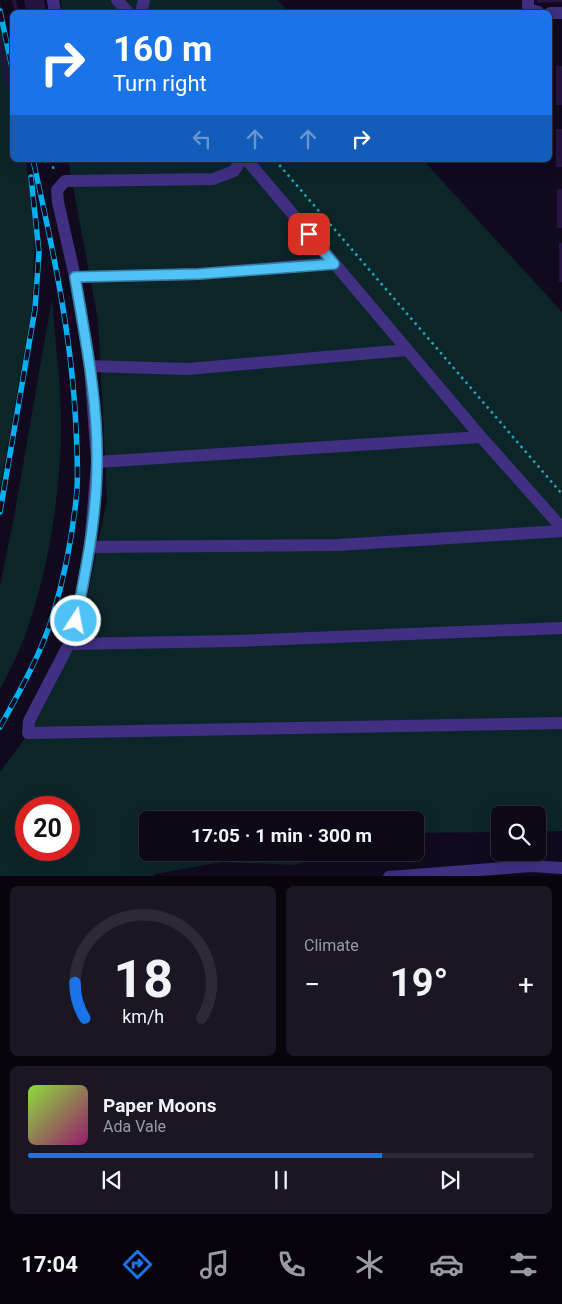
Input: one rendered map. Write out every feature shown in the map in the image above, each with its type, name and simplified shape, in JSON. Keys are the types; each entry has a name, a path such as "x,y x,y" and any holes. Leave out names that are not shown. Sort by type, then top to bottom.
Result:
{"lane":[{"path":"117,0 126,10"},
{"path":"240,162 234,171 214,179 65,181 57,190 75,277 90,366 97,462 90,547 76,621 69,644 29,721 28,733 562,723"},
{"path":"249,162 481,437 562,529"},
{"path":"75,277 199,274 334,264"},
{"path":"90,366 188,369 407,350"},
{"path":"97,462 481,437"},
{"path":"90,547 338,545 562,529"},
{"path":"69,644 236,641 562,628"},
{"path":"389,876 531,866 562,868"}],"path":[{"path":"277,162 562,494"}],"green space":[{"path":"60,0 277,0 287,10 62,10"},
{"path":"0,2 10,44 10,162 26,162 35,234 32,308 0,489"},
{"path":"68,162 425,162 562,312 562,831 546,832 546,806 491,806 491,832 424,833 424,811 139,811 139,861 306,861 295,865 222,862 155,874 153,876 0,876 0,772 32,729 82,625 107,499 98,320"},
{"path":"52,298 61,435 52,532 37,599 27,631 0,689 0,586 14,517"}],"building":[{"path":"12,0 16,0 18,10 14,10"},
{"path":"24,0 44,0 46,10 26,10"},
{"path":"537,0 562,0 562,2 537,3"},
{"path":"0,34 10,84 6,85 0,53"},
{"path":"556,66 562,66 562,105 556,105"},
{"path":"556,129 562,129 562,167 556,167"},
{"path":"557,189 562,189 562,228 557,228"},
{"path":"559,243 562,243 562,282 559,282"}],"railway":[{"path":"0,11 10,58"},
{"path":"0,727 36,658 53,615 67,558 77,491 78,464 74,394 66,327 33,162"},
{"path":"0,512 35,309 39,252 31,177"}],"route":[{"path":"76,621 90,547 97,462 90,366 75,277 199,274 334,264 309,234"}]}
